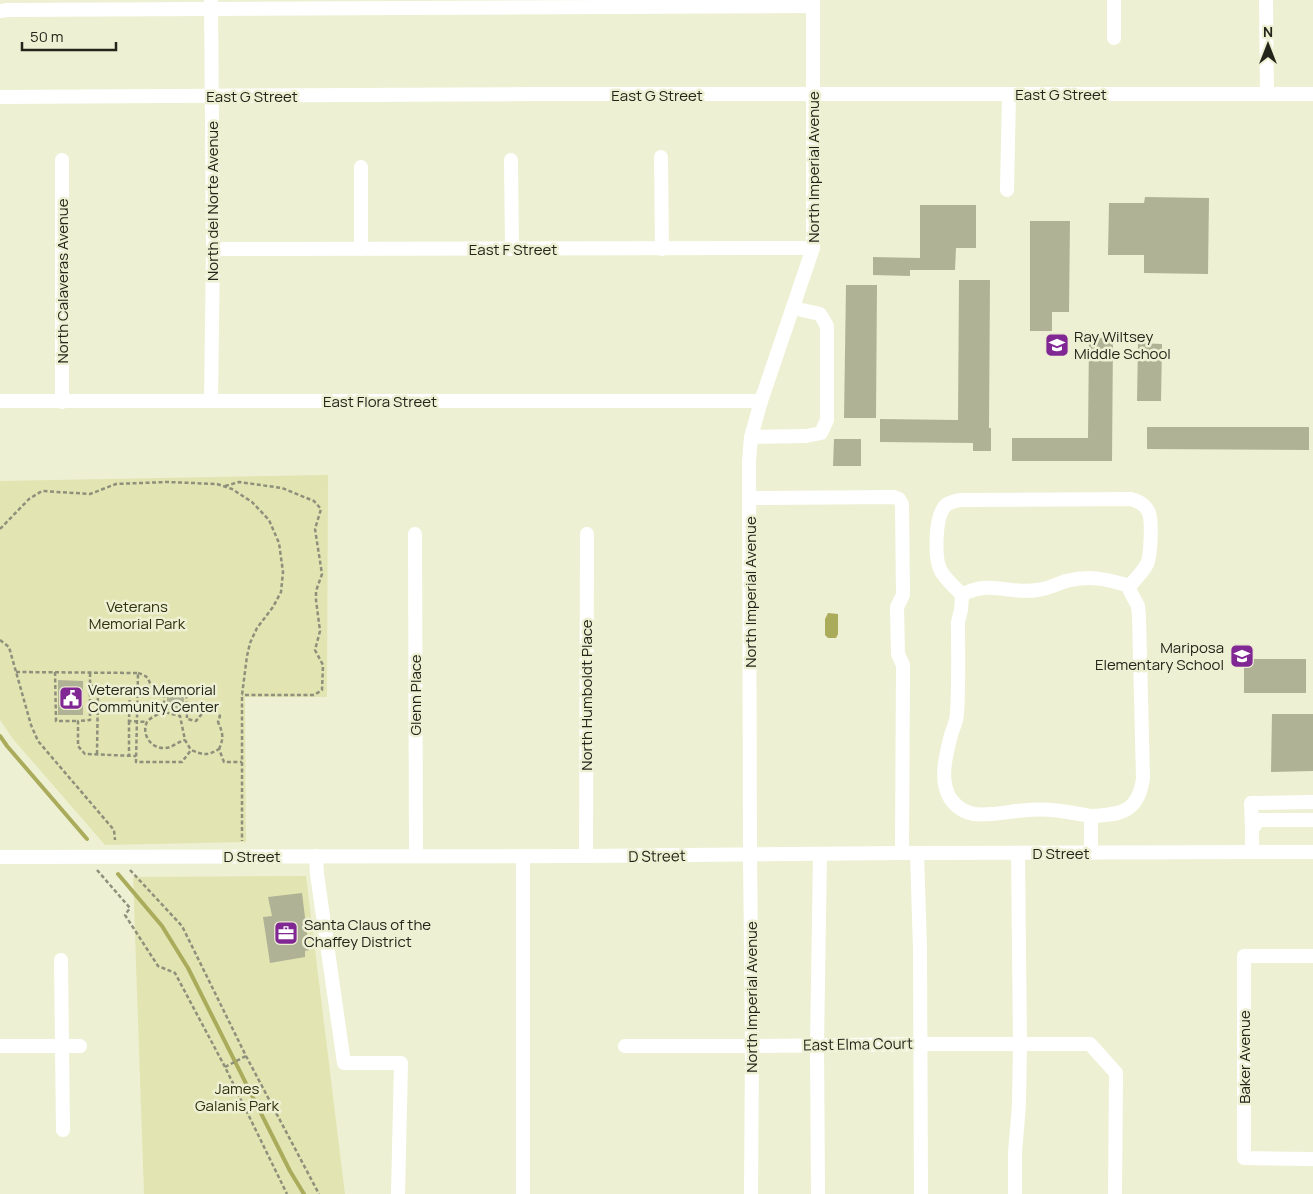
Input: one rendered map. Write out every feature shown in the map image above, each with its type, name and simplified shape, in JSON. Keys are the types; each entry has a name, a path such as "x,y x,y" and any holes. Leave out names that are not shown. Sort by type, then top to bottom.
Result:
{"street":[{"path":"1114,0 1114,38"},
{"path":"1266,0 1267,93"},
{"path":"0,11 211,4 813,3"},
{"name":"North Imperial Avenue","path":"751,1194 749,462 751,437 761,401 813,248 813,3"},
{"name":"North del Norte Avenue","path":"211,4 211,401"},
{"name":"East G Street","path":"0,97 535,94 1313,94"},
{"path":"1007,190 1009,94"},
{"path":"661,157 662,248"},
{"name":"North Calaveras Avenue","path":"62,160 62,402"},
{"path":"511,160 512,249"},
{"path":"362,167 362,249"},
{"name":"East F Street","path":"212,249 813,248"},
{"path":"751,437 806,436 821,433 827,420 827,326 820,314 793,308"},
{"name":"East Flora Street","path":"0,401 761,401"},
{"path":"749,498 894,497 899,499 902,504 903,595 897,607 898,654 903,665 902,853"},
{"path":"1131,499 1138,501 1149,514 1150,555 1143,570 1130,586 1130,591 1138,606 1139,616 1143,778 1138,796 1132,804 1124,811 1113,815 1091,816 1067,810 1030,810 981,815 961,810 948,795 944,778 947,755 957,714 958,622 962,595 946,579 938,563 936,531 945,506 953,501 960,500 1131,499"},
{"name":"Glenn Place","path":"415,534 416,856"},
{"name":"North Humboldt Place","path":"586,856 587,534"},
{"path":"962,595 972,590 994,587 1037,591 1068,581 1097,577 1130,586"},
{"path":"1252,852 1252,803 1313,802"},
{"path":"1091,816 1091,853"},
{"path":"1252,829 1260,820 1313,820"},
{"name":"D Street","path":"0,857 1313,852"},
{"path":"917,853 920,949 921,1194"},
{"path":"1015,1194 1020,1044 1018,853"},
{"path":"818,1194 817,1045 820,854"},
{"path":"316,856 344,1064 401,1063 398,1194"},
{"path":"523,1194 524,856"},
{"name":"Baker Avenue","path":"1313,956 1244,956 1244,1158 1313,1159"},
{"path":"61,960 63,1130"},
{"name":"East Elma Court","path":"625,1046 1090,1044 1116,1073 1115,1194"},
{"path":"0,1046 80,1046"}],"path":[{"path":"0,529 29,499 42,491 90,494 116,484 167,482 217,484 224,486 252,502 269,520 279,543 283,572 281,592 273,607 257,628 250,643 242,695 242,841"},
{"path":"224,486 239,482 282,488 314,501 321,509 315,529 322,574 316,591 320,631 315,650 323,665 322,690 314,695 242,695"},
{"path":"0,640 9,647 31,725 38,741 114,830 115,840"},
{"path":"16,672 138,673 146,676 155,691 164,694 186,693 187,719"},
{"path":"55,672 56,721 90,720 90,672"},
{"path":"138,673 136,762 182,762 191,750"},
{"path":"90,686 137,687"},
{"path":"97,754 98,686"},
{"path":"129,755 130,687"},
{"path":"164,694 164,712"},
{"path":"180,720 196,721 205,710 211,708 220,716 218,722 222,732 222,742 219,749 211,754 201,754 191,750 185,740 180,720 180,716 164,712 157,714 146,724 146,736 150,744 156,748 165,749 185,740"},
{"path":"78,721 78,746 85,754 136,756"},
{"path":"129,721 148,722"},
{"path":"219,749 224,762 242,762"},
{"path":"96,870 130,908 125,915 158,966 175,973 225,1068 287,1194"},
{"path":"130,870 182,926 246,1056 318,1194"},
{"path":"225,1068 246,1056"}],"green space":[{"name":"Veterans Memorial Park","path":"328,475 327,697 245,697 246,842 105,845 13,739 0,720 0,481"},
{"name":"James Galanis Park","path":"306,876 345,1194 144,1194 133,877"}],"shaded area":[{"path":"828,613 838,614 838,634 836,638 828,638 825,635 825,619"}],"building":[{"path":"1145,197 1209,198 1208,274 1144,273 1144,255 1108,255 1109,203 1144,203"},
{"path":"920,205 976,205 976,248 956,248 955,270 910,270 910,276 873,275 873,257 920,258"},
{"path":"1030,221 1070,221 1069,312 1052,312 1052,331 1030,331"},
{"path":"959,280 990,280 989,428 991,428 991,451 973,451 973,443 880,442 880,419 958,420"},
{"path":"846,285 877,285 876,418 844,418"},
{"path":"1089,338 1113,338 1112,461 1012,461 1012,438 1088,438"},
{"path":"1138,343 1162,344 1161,401 1137,401"},
{"path":"1147,427 1309,427 1309,450 1147,449"},
{"path":"834,439 861,439 861,466 833,466"},
{"path":"1244,659 1306,659 1306,693 1244,693"},
{"name":"Veterans Memorial Community Center","path":"58,680 83,681 83,715 58,715"},
{"path":"167,696 184,696 184,709 167,710"},
{"path":"1272,714 1313,714 1313,771 1271,772"},
{"name":"Santa Claus of the Chaffey District","path":"302,893 309,950 305,951 305,957 270,963 263,917 272,916 268,897"}],"waterway":[{"path":"0,736 87,839"},
{"path":"118,874 162,926 188,968 290,1171 304,1194"}],"place":[{"name":"Ray Wiltsey Middle School","path":"1057,345"},
{"name":"Mariposa Elementary School","path":"1242,656"},
{"name":"Veterans Memorial Community Center","path":"71,698"},
{"name":"Santa Claus of the Chaffey District","path":"286,933"}]}
